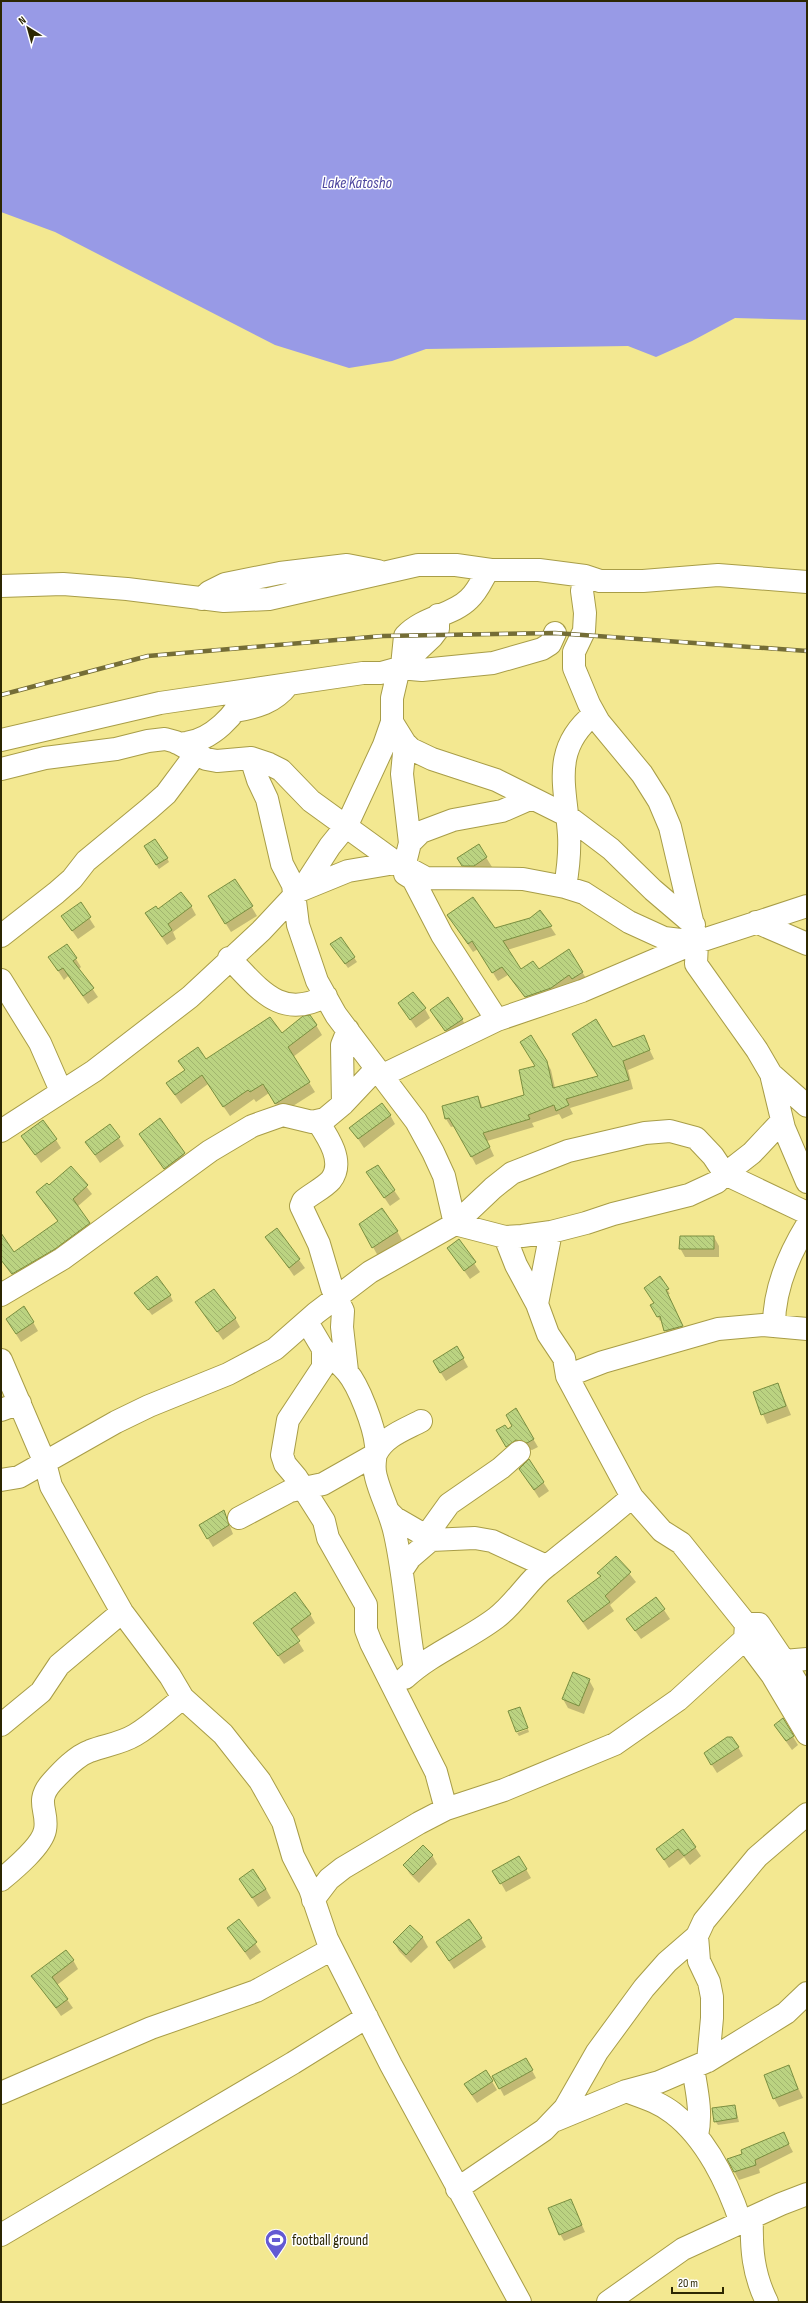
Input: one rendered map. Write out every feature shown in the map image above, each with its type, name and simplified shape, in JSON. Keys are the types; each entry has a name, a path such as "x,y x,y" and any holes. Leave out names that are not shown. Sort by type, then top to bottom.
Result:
{"street":[{"path":"1,586 63,584 127,589 224,601 269,599 418,565 456,565 488,570 539,570 585,576 600,581 643,581 718,575 807,582"},
{"path":"1,1131 94,1071 190,997 229,958 261,931 294,893 306,883 330,846 347,825 384,745 392,722 392,698 400,667 405,636 422,623 455,609 470,599 488,570"},
{"path":"585,576 582,591 585,613 584,631 575,649 574,664 577,676 594,714 642,774 659,800 670,827 695,933 696,964 757,1050 771,1074 782,1122 807,1182"},
{"path":"1,740 160,703 246,692 363,673 381,673 400,667 422,670 448,669 515,659 542,649 550,644 555,633"},
{"path":"236,711 265,704 282,693 289,685"},
{"path":"177,743 190,743 203,739 236,711 246,692"},
{"path":"564,887 568,870 569,836 562,781 564,766 571,742 582,724 594,714"},
{"path":"392,722 405,743 411,749 432,759 496,780 566,815 610,849 695,933"},
{"path":"1,769 45,758 116,749 152,740 166,739 177,743 195,755 217,761 251,758 281,770 311,801 347,825 391,859 426,878 523,879 564,887 584,893 647,931 664,938 756,922 807,906"},
{"path":"405,743 402,774 410,843"},
{"path":"1,936 56,893 72,879 86,861 166,794 195,755"},
{"path":"251,758 258,780 267,799 282,864 294,893 298,924 307,955 317,981 336,1015 416,1121 444,1176 455,1224"},
{"path":"497,1020 446,941 413,879 405,874 402,865 410,843 421,832 435,825 453,820 502,811 532,798"},
{"path":"294,893 348,871 402,865"},
{"path":"756,922 807,944"},
{"path":"1,1295 62,1258 210,1151 252,1126 283,1115 318,1122 343,1104 379,1072 497,1020 582,991 695,933"},
{"path":"229,958 256,987 281,1003 299,1006 315,1002 326,996"},
{"path":"1,980 40,1043 61,1091"},
{"path":"343,1104 342,1045 348,1030"},
{"path":"455,1224 505,1238 552,1232 613,1214 689,1195 717,1182 724,1174 752,1153 782,1122 807,1106 771,1074"},
{"path":"318,1122 330,1142 336,1159 336,1170 331,1180 303,1200 301,1206 319,1244 332,1288 338,1297 343,1311 342,1327 347,1371"},
{"path":"1,1480 19,1477 94,1433 149,1406 228,1374 275,1349 370,1272 455,1224 493,1188 512,1173 568,1151 645,1133 670,1131 696,1138 713,1156 724,1174 807,1213"},
{"path":"774,1325 776,1296 795,1244 807,1225"},
{"path":"537,1304 552,1232"},
{"path":"505,1238 516,1265 537,1304 548,1334 564,1358 567,1376 632,1497 662,1531 681,1543 745,1631 807,1734"},
{"path":"307,1322 323,1349 347,1371 358,1390 376,1443 376,1454 373,1466 381,1497 388,1511 395,1533 402,1570 408,1632 415,1669"},
{"path":"567,1376 603,1362 718,1328 774,1325 807,1330"},
{"path":"323,1349 324,1367 288,1420 282,1455 285,1464 324,1521 328,1538 366,1605 366,1630 376,1658 394,1688 436,1772 446,1809"},
{"path":"1,1360 11,1406 44,1463 51,1486 122,1612 170,1676 183,1698 223,1734 260,1781 283,1822 293,1856 313,1900 326,1939 457,2189 520,2302"},
{"path":"239,1518 290,1492 304,1490 323,1484 376,1454 381,1445 390,1438 421,1421"},
{"path":"402,1570 410,1558 429,1538 449,1504 496,1471 519,1452"},
{"path":"394,1688 415,1669 496,1619 510,1607 546,1566 582,1539 632,1497"},
{"path":"388,1511 395,1518 429,1538 475,1538 492,1541 546,1566"},
{"path":"1,1725 41,1692 59,1665 122,1612"},
{"path":"313,1900 329,1879 343,1868 446,1809 504,1790 615,1744 678,1700 745,1631 759,1624 784,1660 807,1700"},
{"path":"784,1660 807,1659"},
{"path":"1,1880 12,1871 41,1839 45,1830 43,1799 46,1789 52,1782 87,1752 118,1744 135,1735 183,1698"},
{"path":"457,2189 527,2142 553,2121 565,2108 597,2052 644,1988 667,1962 697,1936 704,1921 757,1857 807,1814"},
{"path":"697,1936 699,1961 709,1982 712,1997 712,2018 701,2064 700,2120 697,2136"},
{"path":"1,2093 151,2028 256,1990 332,1949"},
{"path":"553,2121 626,2091 659,2082 701,2064 786,2013 807,1993"},
{"path":"1,2235 293,2063 367,2017"},
{"path":"626,2091 652,2100 672,2112 689,2126 697,2136 746,2221 758,2284 767,2302"},
{"path":"608,2302 683,2249 807,2194"}],"water":[{"name":"Lake Katosho","path":"1,1 807,1 807,320 735,318 692,341 656,357 628,346 426,349 392,361 349,368 275,345 55,232 1,212"}],"building":[{"path":"155,839 168,858 156,865 144,846"},
{"path":"479,844 487,857 474,866 462,866 457,858"},
{"path":"235,879 253,906 225,924 208,896"},
{"path":"181,892 192,906 168,924 172,930 162,937 145,913 156,906 158,909"},
{"path":"473,897 495,928 530,918 540,910 552,926 503,941 521,969 533,961 539,969 569,949 583,972 572,979 569,975 551,988 525,997 502,967 492,973 472,941 468,944 447,915"},
{"path":"81,902 91,917 72,931 61,916"},
{"path":"341,937 355,957 345,964 330,944"},
{"path":"67,944 77,958 73,961 94,988 83,996 63,968 58,971 48,957"},
{"path":"413,992 426,1008 410,1020 398,1003"},
{"path":"448,997 463,1019 445,1031 430,1010"},
{"path":"310,1015 317,1025 288,1047 310,1082 275,1104 263,1084 250,1092 248,1090 223,1107 202,1075 175,1095 166,1083 185,1070 178,1061 198,1047 206,1059 270,1017 282,1033 303,1016"},
{"path":"596,1019 613,1047 644,1035 650,1050 623,1061 629,1080 566,1099 569,1105 556,1111 554,1105 528,1115 530,1119 483,1133 490,1147 471,1157 449,1118 445,1119 442,1106 478,1096 481,1108 524,1095 519,1070 535,1066 520,1042 531,1035 547,1061 553,1088 598,1076 572,1034"},
{"path":"382,1103 391,1115 358,1139 349,1128"},
{"path":"160,1118 185,1153 164,1169 139,1134"},
{"path":"43,1120 57,1139 35,1155 21,1136"},
{"path":"110,1124 120,1137 95,1155 85,1142"},
{"path":"378,1165 395,1190 384,1198 366,1172"},
{"path":"71,1166 88,1185 73,1199 90,1223 55,1249 12,1274 1,1260 1,1233 14,1252 58,1221 36,1192 47,1183 49,1185"},
{"path":"382,1208 398,1231 372,1248 359,1224"},
{"path":"277,1228 300,1259 289,1268 265,1237"},
{"path":"680,1236 714,1236 714,1249 679,1249"},
{"path":"459,1239 476,1262 464,1271 447,1248"},
{"path":"157,1276 171,1295 148,1310 134,1293"},
{"path":"660,1276 669,1289 666,1290 683,1326 664,1331 660,1316 657,1317 650,1305 654,1303 644,1288"},
{"path":"214,1289 236,1318 217,1332 195,1302"},
{"path":"24,1306 34,1322 16,1334 6,1319"},
{"path":"457,1346 464,1358 440,1373 433,1361"},
{"path":"778,1383 786,1406 761,1415 753,1392"},
{"path":"516,1408 534,1439 527,1443 516,1440 506,1447 496,1430 505,1425 508,1429 512,1426 506,1415"},
{"path":"529,1459 544,1482 534,1490 519,1469"},
{"path":"224,1510 229,1525 207,1539 199,1525"},
{"path":"616,1556 631,1572 605,1596 610,1602 583,1622 567,1601 601,1576 597,1573"},
{"path":"295,1592 311,1614 291,1629 300,1641 278,1656 253,1623"},
{"path":"656,1597 665,1609 635,1631 626,1619"},
{"path":"573,1672 590,1679 579,1706 562,1699"},
{"path":"520,1707 528,1728 516,1732 508,1711"},
{"path":"783,1718 794,1736 786,1741 774,1725"},
{"path":"727,1737 732,1737 739,1747 711,1765 704,1753"},
{"path":"683,1829 696,1847 684,1856 678,1849 664,1860 656,1849"},
{"path":"423,1845 433,1855 413,1875 403,1865"},
{"path":"519,1856 527,1869 500,1884 492,1871"},
{"path":"253,1869 266,1889 252,1898 239,1879"},
{"path":"239,1919 257,1942 245,1952 227,1928"},
{"path":"469,1919 482,1938 449,1961 436,1942"},
{"path":"410,1925 423,1937 406,1955 393,1942"},
{"path":"66,1950 74,1960 52,1977 68,1999 56,2008 31,1976"},
{"path":"526,2058 533,2070 499,2089 492,2076"},
{"path":"789,2065 798,2089 773,2099 764,2075"},
{"path":"486,2070 493,2081 472,2095 464,2084"},
{"path":"735,2105 737,2118 714,2122 712,2108"},
{"path":"784,2132 789,2144 755,2160 756,2165 734,2172 727,2159 742,2154 741,2150"},
{"path":"571,2199 582,2225 559,2235 548,2208"}],"railway":[{"path":"1,695 148,656 383,636 555,633 807,651"}],"place":[{"name":"football ground","path":"276,2260"}]}
